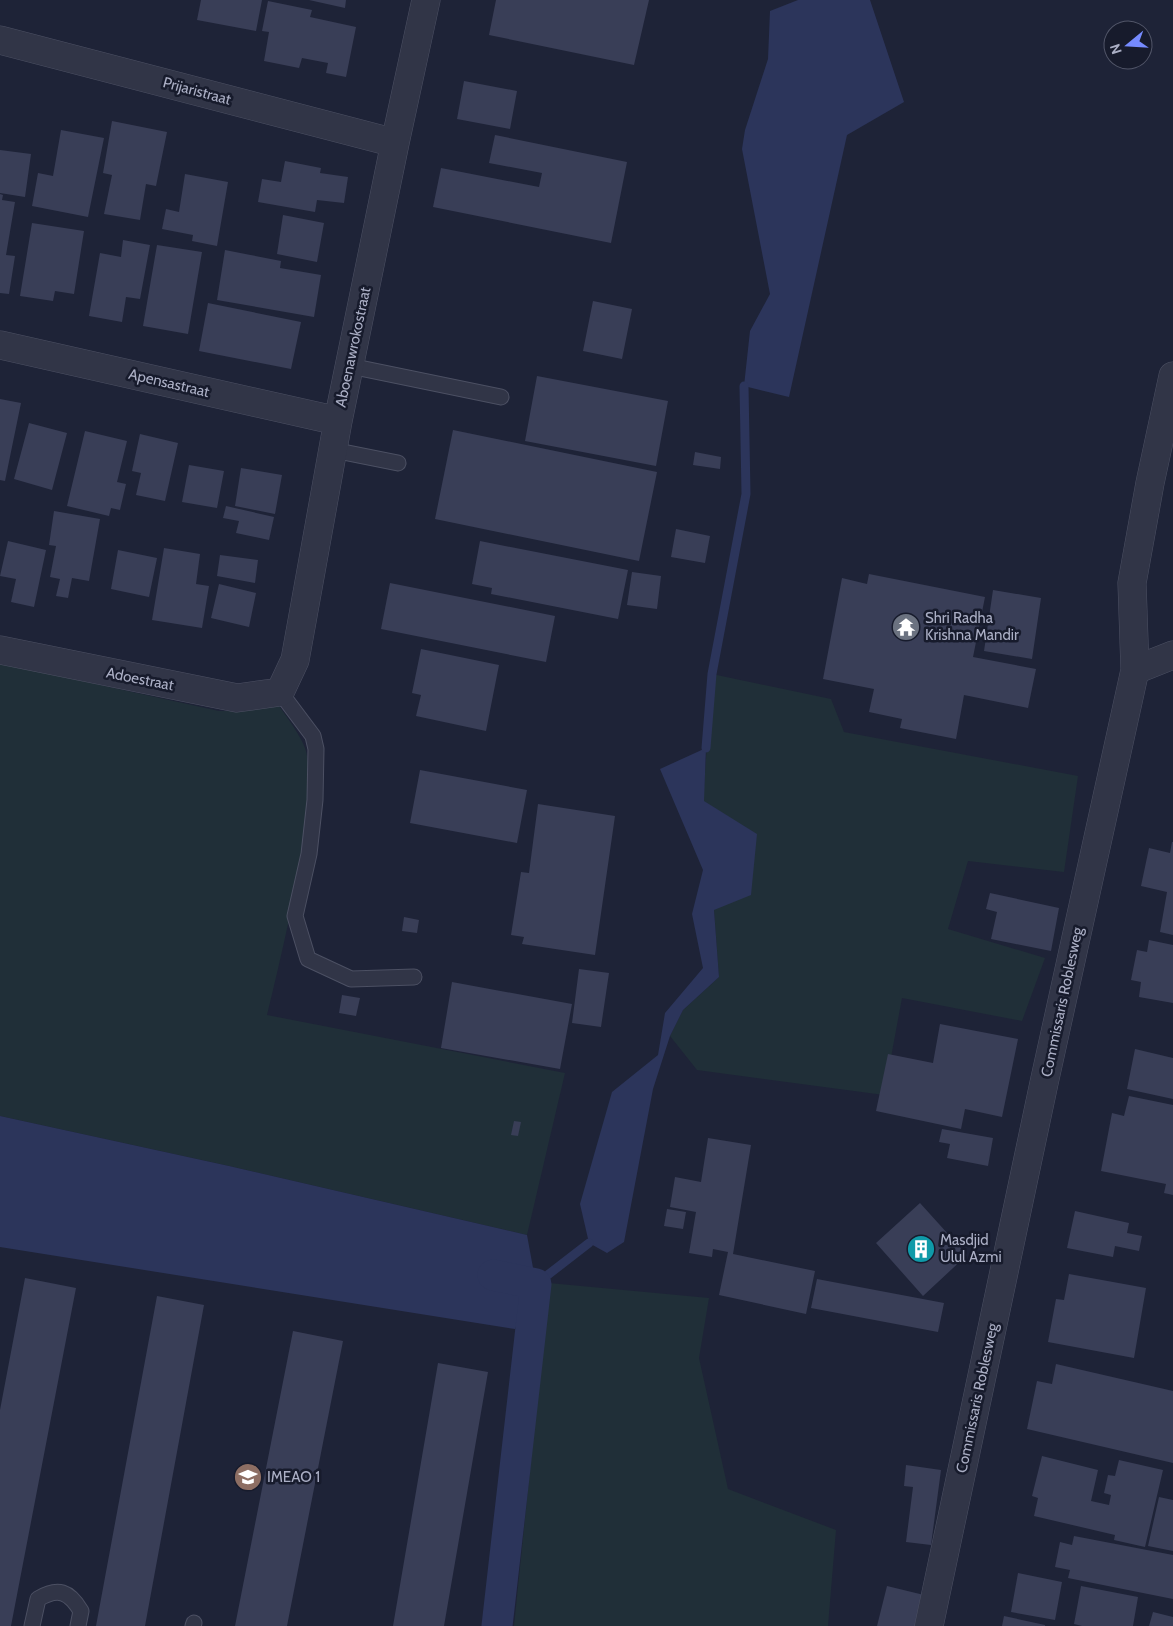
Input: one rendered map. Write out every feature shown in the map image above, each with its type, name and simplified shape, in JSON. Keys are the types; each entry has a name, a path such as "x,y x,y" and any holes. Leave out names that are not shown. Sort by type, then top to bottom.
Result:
{"street":[{"name":"Aboenawrokostraat","path":"280,692 295,660 338,421 426,0"},
{"name":"Prijaristraat","path":"0,40 395,143"},
{"name":"Apensastraat","path":"0,345 338,421"},
{"name":"Commissaris Roblesweg","path":"929,1626 1042,1093 1135,670 1132,583 1150,483 1173,376"},
{"name":"Adoestraat","path":"0,650 237,698 280,692"},
{"path":"1135,670 1173,655"}],"lane":[{"path":"350,366 501,397"},
{"path":"333,450 398,463"},
{"path":"280,692 313,736 316,749 315,800 309,854 295,916 308,959 351,979 414,977"},
{"path":"32,1626 38,1599 49,1592 62,1593 74,1599 81,1611 78,1626"}],"shaded area":[{"path":"0,663 219,711 247,711 274,699 301,738 308,760 309,779 298,874 284,945 267,1015 565,1073 527,1235 229,1166 0,1116"},
{"path":"712,674 831,699 844,732 1078,776 1064,872 968,861 948,929 1045,958 1022,1021 902,998 884,1095 697,1070 670,1036 683,1010 719,977 714,910 756,834 703,801"},
{"path":"549,1283 709,1298 699,1358 728,1489 836,1530 828,1626 514,1626"}],"water":[{"path":"798,0 870,0 904,102 847,135 789,397 744,386 750,331 770,294 742,149 745,130 768,59 770,11"},
{"path":"706,748 704,801 757,834 751,895 714,910 719,977 683,1010 670,1036 653,1089 624,1242 607,1253 589,1243 580,1204 612,1092 658,1055 665,1013 703,968 692,914 703,870 660,769"},
{"path":"0,1116 229,1166 527,1235 536,1284 515,1329 0,1247"}],"building":[{"path":"201,0 262,0 256,31 197,20"},
{"path":"309,0 346,0 345,8"},
{"path":"496,0 649,0 634,65 489,35"},
{"path":"268,1 312,10 310,17 356,27 346,77 326,73 328,63 302,58 299,68 264,61 269,32 262,31"},
{"path":"464,81 517,91 510,129 457,119"},
{"path":"112,121 167,132 156,186 146,184 140,220 104,214 112,175 103,173"},
{"path":"61,130 104,138 88,217 32,206 38,173 53,176"},
{"path":"495,135 627,162 611,243 433,207 441,168 539,187 542,173 489,163"},
{"path":"0,150 31,154 25,197 0,193"},
{"path":"285,161 321,168 320,173 348,177 344,203 317,200 315,212 258,202 262,179 281,182"},
{"path":"185,174 228,182 217,246 192,241 193,235 162,229 166,209 179,212"},
{"path":"0,194 3,195 2,200 15,202 6,255 15,256 9,294 0,293"},
{"path":"283,215 324,223 317,262 277,254"},
{"path":"32,223 84,231 74,294 55,291 53,301 20,296"},
{"path":"123,240 150,245 140,299 126,297 122,322 89,316 100,253 121,257"},
{"path":"157,245 202,252 188,334 143,326"},
{"path":"225,250 281,261 280,268 321,275 314,317 217,300"},
{"path":"593,301 632,309 622,359 583,351"},
{"path":"208,303 301,322 291,369 199,351"},
{"path":"537,376 668,401 656,466 525,441"},
{"path":"0,399 21,403 5,481 0,480"},
{"path":"29,423 67,433 52,490 14,479"},
{"path":"453,430 657,472 639,561 435,519"},
{"path":"85,431 127,441 117,482 126,484 120,510 111,508 109,516 67,506"},
{"path":"140,434 178,443 165,501 136,495 141,473 132,471"},
{"path":"695,452 721,457 720,469 693,465"},
{"path":"189,465 224,471 217,508 182,502"},
{"path":"241,468 282,475 275,514 235,506"},
{"path":"226,506 274,517 269,540 236,533 239,521 223,518"},
{"path":"54,511 100,519 89,581 72,578 68,598 56,596 60,579 50,577 56,546 49,545"},
{"path":"676,529 710,536 705,563 671,557"},
{"path":"8,541 46,550 34,607 11,602 16,579 0,576"},
{"path":"480,541 628,570 618,619 491,594 492,588 472,584"},
{"path":"164,548 200,554 196,584 209,586 202,628 152,620"},
{"path":"118,550 157,558 149,597 111,589"},
{"path":"220,555 258,560 255,583 217,576"},
{"path":"632,572 661,576 657,609 627,605"},
{"name":"Shri Radha Krishna Mandir","path":"869,574 985,597 973,657 1036,669 1028,708 964,695 956,739 900,728 902,719 869,712 874,689 823,679 842,578 867,584"},
{"path":"390,583 555,616 546,662 381,629"},
{"path":"219,584 256,593 249,627 211,618"},
{"path":"993,590 1041,598 1032,659 984,651"},
{"path":"421,649 499,665 486,731 416,716 421,695 412,693"},
{"path":"420,770 527,790 517,843 410,823"},
{"path":"538,804 615,816 595,955 522,944 524,937 511,935 521,872 529,873"},
{"path":"1172,842 1173,935 1160,932 1167,892 1141,886 1149,848 1170,853"},
{"path":"990,893 1059,908 1051,951 991,939 997,912 986,909"},
{"path":"404,917 419,920 417,933 402,931"},
{"path":"1149,940 1173,945 1173,1003 1139,997 1141,982 1131,980 1137,950 1147,952"},
{"path":"579,969 609,973 601,1027 572,1023"},
{"path":"452,982 572,1004 560,1069 441,1048"},
{"path":"342,995 360,998 356,1016 339,1013"},
{"path":"940,1024 1018,1039 1002,1117 965,1109 961,1129 876,1111 888,1054 933,1063"},
{"path":"1135,1049 1173,1058 1173,1099 1127,1089"},
{"path":"1129,1096 1173,1105 1173,1195 1164,1193 1166,1184 1101,1171 1112,1113 1124,1116"},
{"path":"514,1121 521,1122 518,1136 511,1135"},
{"path":"942,1129 993,1138 988,1166 947,1158 950,1144 939,1142"},
{"path":"708,1138 751,1145 733,1254 815,1271 806,1314 719,1295 728,1252 713,1249 712,1257 689,1253 696,1212 670,1207 675,1177 701,1182"},
{"name":"Masdjid Ulul Azmi","path":"920,1203 967,1255 923,1296 876,1243"},
{"path":"667,1209 686,1212 683,1229 664,1226"},
{"path":"1075,1211 1129,1223 1127,1233 1142,1236 1139,1251 1115,1246 1113,1257 1067,1248"},
{"path":"1069,1274 1146,1288 1134,1358 1048,1342 1056,1299 1064,1300"},
{"path":"25,1278 76,1288 11,1626 0,1626 0,1410"},
{"path":"817,1279 944,1303 938,1332 811,1308"},
{"path":"157,1296 204,1305 145,1626 96,1626"},
{"path":"293,1331 343,1341 287,1626 235,1626"},
{"path":"438,1363 488,1372 444,1626 393,1626"},
{"path":"1056,1364 1173,1391 1173,1463 1027,1429 1037,1381 1052,1384"},
{"path":"1042,1456 1098,1470 1091,1501 1109,1505 1111,1495 1104,1493 1108,1475 1115,1476 1119,1460 1163,1470 1145,1547 1114,1540 1115,1535 1034,1516 1038,1498 1032,1496"},
{"path":"906,1465 941,1470 931,1545 906,1542 913,1487 904,1486"},
{"path":"1159,1497 1173,1500 1173,1551 1148,1546"},
{"path":"1074,1536 1173,1555 1173,1599 1068,1578 1070,1570 1055,1567 1060,1542 1072,1545"},
{"path":"1018,1573 1062,1582 1055,1620 1011,1612"},
{"path":"887,1586 924,1595 924,1626 877,1626"},
{"path":"1081,1586 1138,1597 1133,1626 1082,1626 1074,1624"},
{"path":"1153,1612 1173,1617 1173,1626 1149,1626"},
{"path":"1004,1616 1045,1625 1045,1626 1002,1626"}],"waterway":[{"path":"706,748 712,674 746,494 744,386"},
{"path":"536,1284 589,1243"},
{"path":"493,1275 536,1284 497,1626"}],"place":[{"name":"Shri Radha Krishna Mandir","path":"906,627"},
{"name":"Masdjid Ulul Azmi","path":"921,1249"},
{"name":"IMEAO 1","path":"248,1477"}]}
